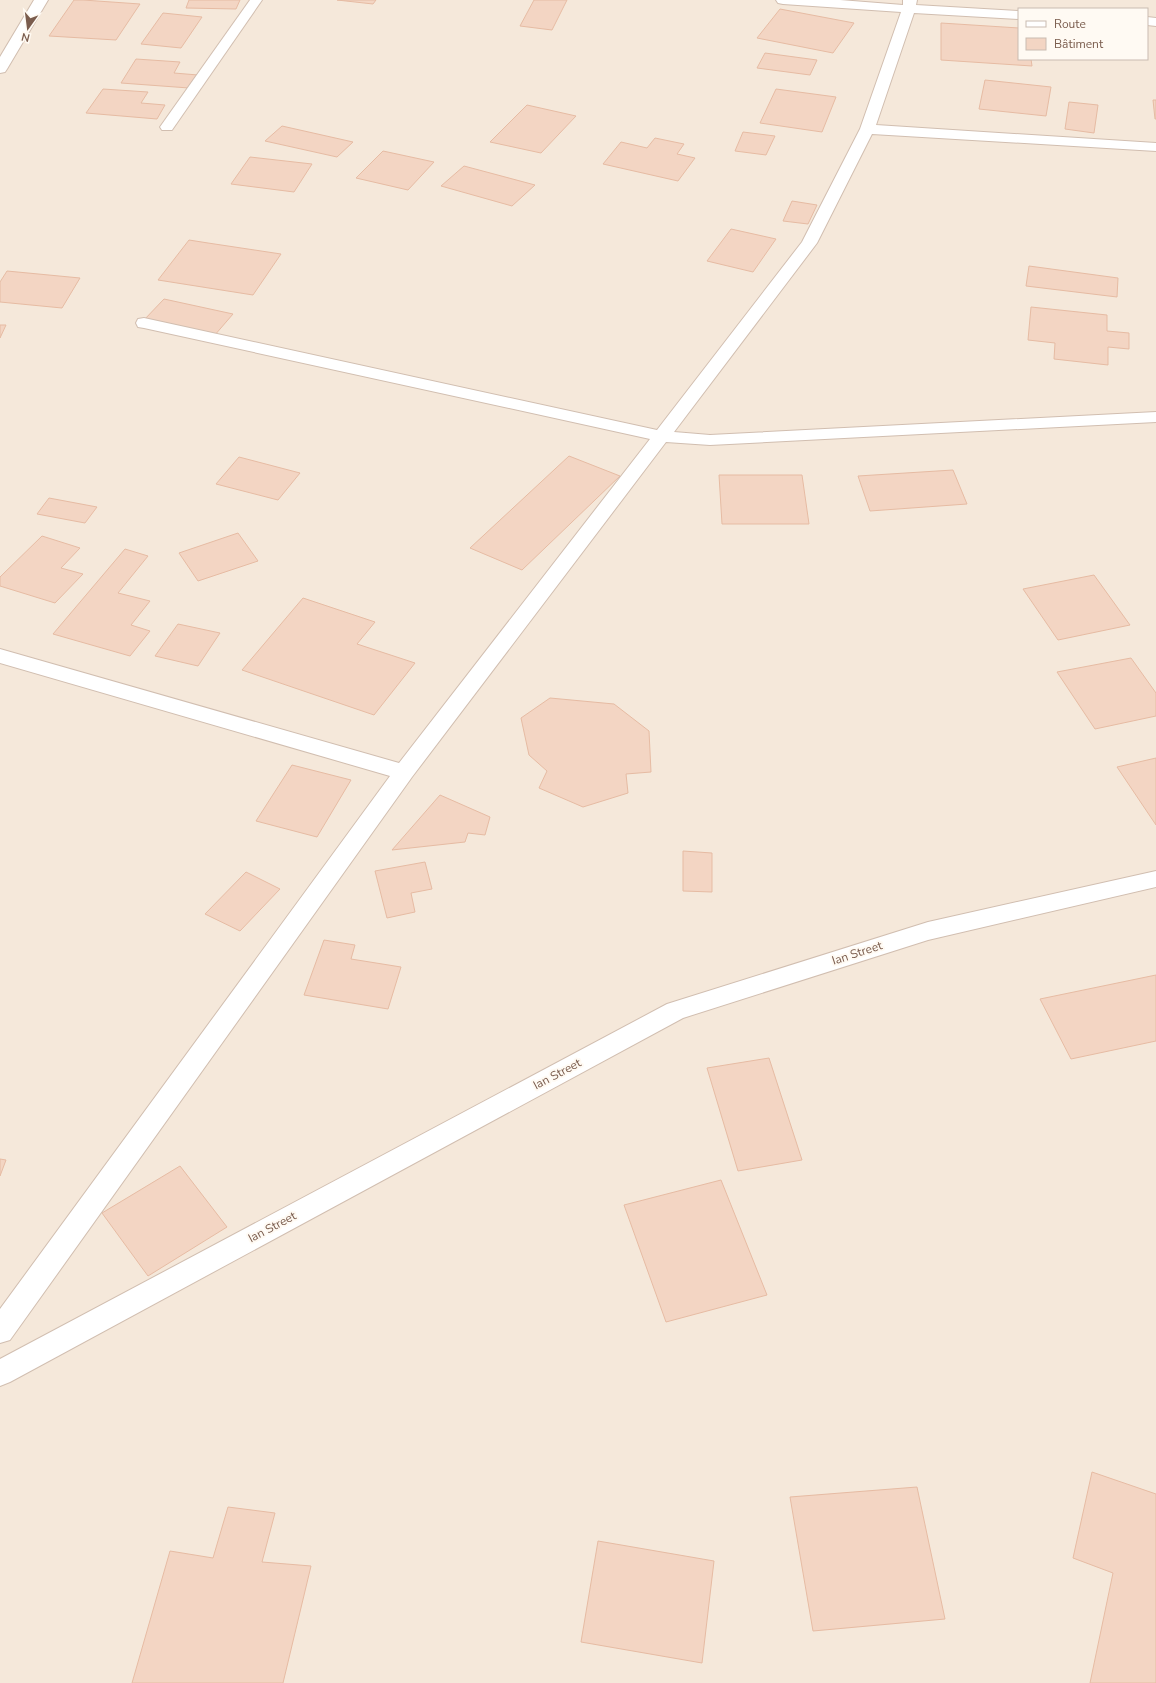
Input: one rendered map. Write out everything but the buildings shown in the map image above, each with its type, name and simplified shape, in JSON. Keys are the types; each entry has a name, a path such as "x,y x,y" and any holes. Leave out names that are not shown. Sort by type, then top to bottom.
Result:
{"street":[{"path":"0,69 41,0"},
{"path":"783,0 910,5 1018,15"},
{"path":"0,1331 404,772 809,244 867,129 910,5"},
{"path":"867,129 1156,147"},
{"path":"144,323 661,436 710,440 1156,417"},
{"path":"0,656 404,772"},
{"name":"Ian Street","path":"0,1373 675,1011 928,931 1156,879"}],"lane":[{"path":"167,127 256,0"}],"shaded area":[{"path":"0,0 1156,0 1156,1683 0,1683"}]}
